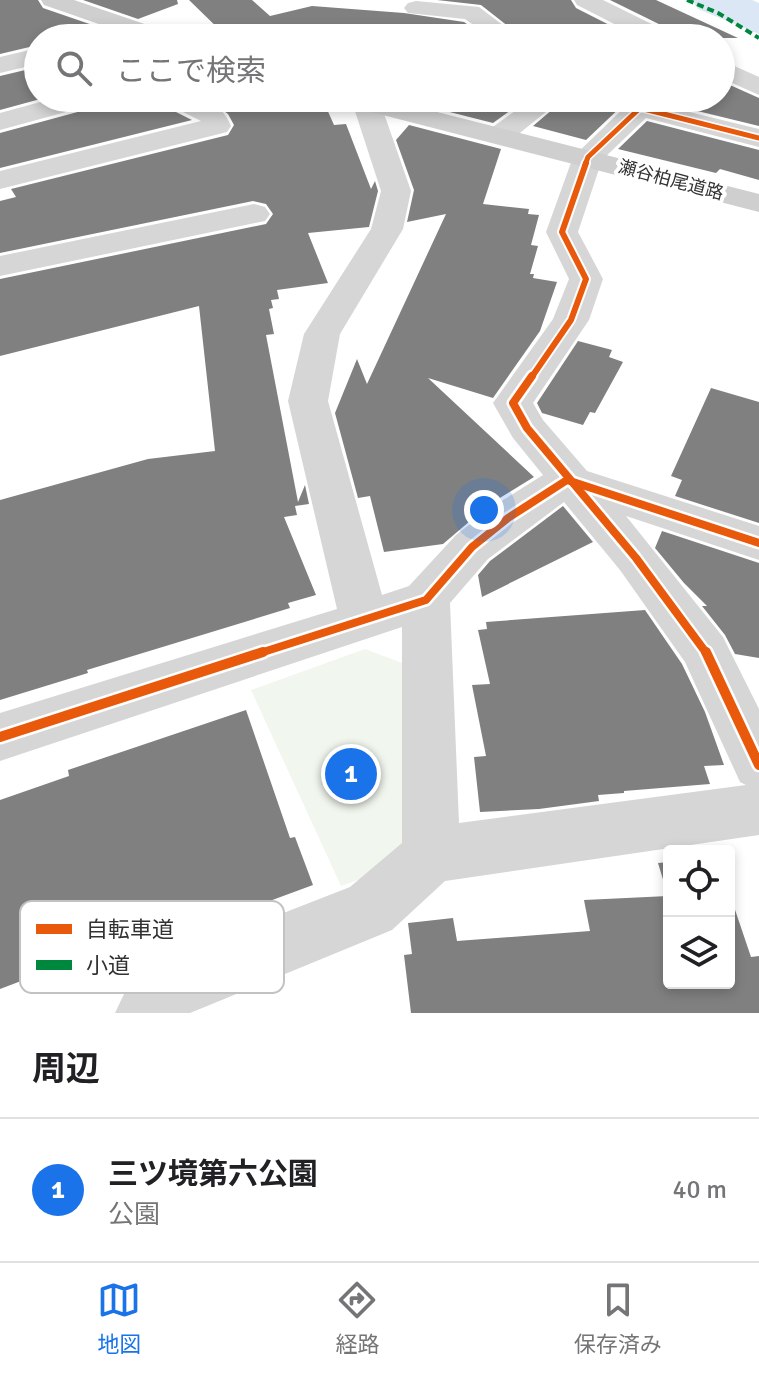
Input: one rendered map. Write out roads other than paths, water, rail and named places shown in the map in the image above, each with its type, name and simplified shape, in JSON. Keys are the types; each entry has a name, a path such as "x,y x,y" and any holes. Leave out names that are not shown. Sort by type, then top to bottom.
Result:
{"main road":[{"path":"52,0 121,24"},
{"name":"瀬谷柏尾道路","path":"412,112 759,203"}],"street":[{"path":"585,0 633,24"},
{"path":"407,24 418,4 471,12 488,24"},
{"path":"0,65 24,59"},
{"path":"735,75 759,87"},
{"path":"0,122 35,112"},
{"path":"0,180 217,126 212,114 208,112"},
{"path":"364,619 308,401 322,334 387,229 396,191 367,112"},
{"path":"500,135 531,112"},
{"path":"636,112 588,157 562,232 586,279 571,320 513,403 527,428 567,480 636,558 705,651 759,765"},
{"path":"656,112 759,138"},
{"path":"0,266 254,214"},
{"path":"567,480 759,543"},
{"path":"431,855 426,600 441,577 493,527 567,480"},
{"path":"0,737 426,600"},
{"path":"284,946 371,909 431,855 759,809"},
{"path":"140,1007 173,993"}],"waterway":[{"path":"714,0 759,20"}],"place":[{"name":"三ツ境第六公園","path":"351,774"}]}
